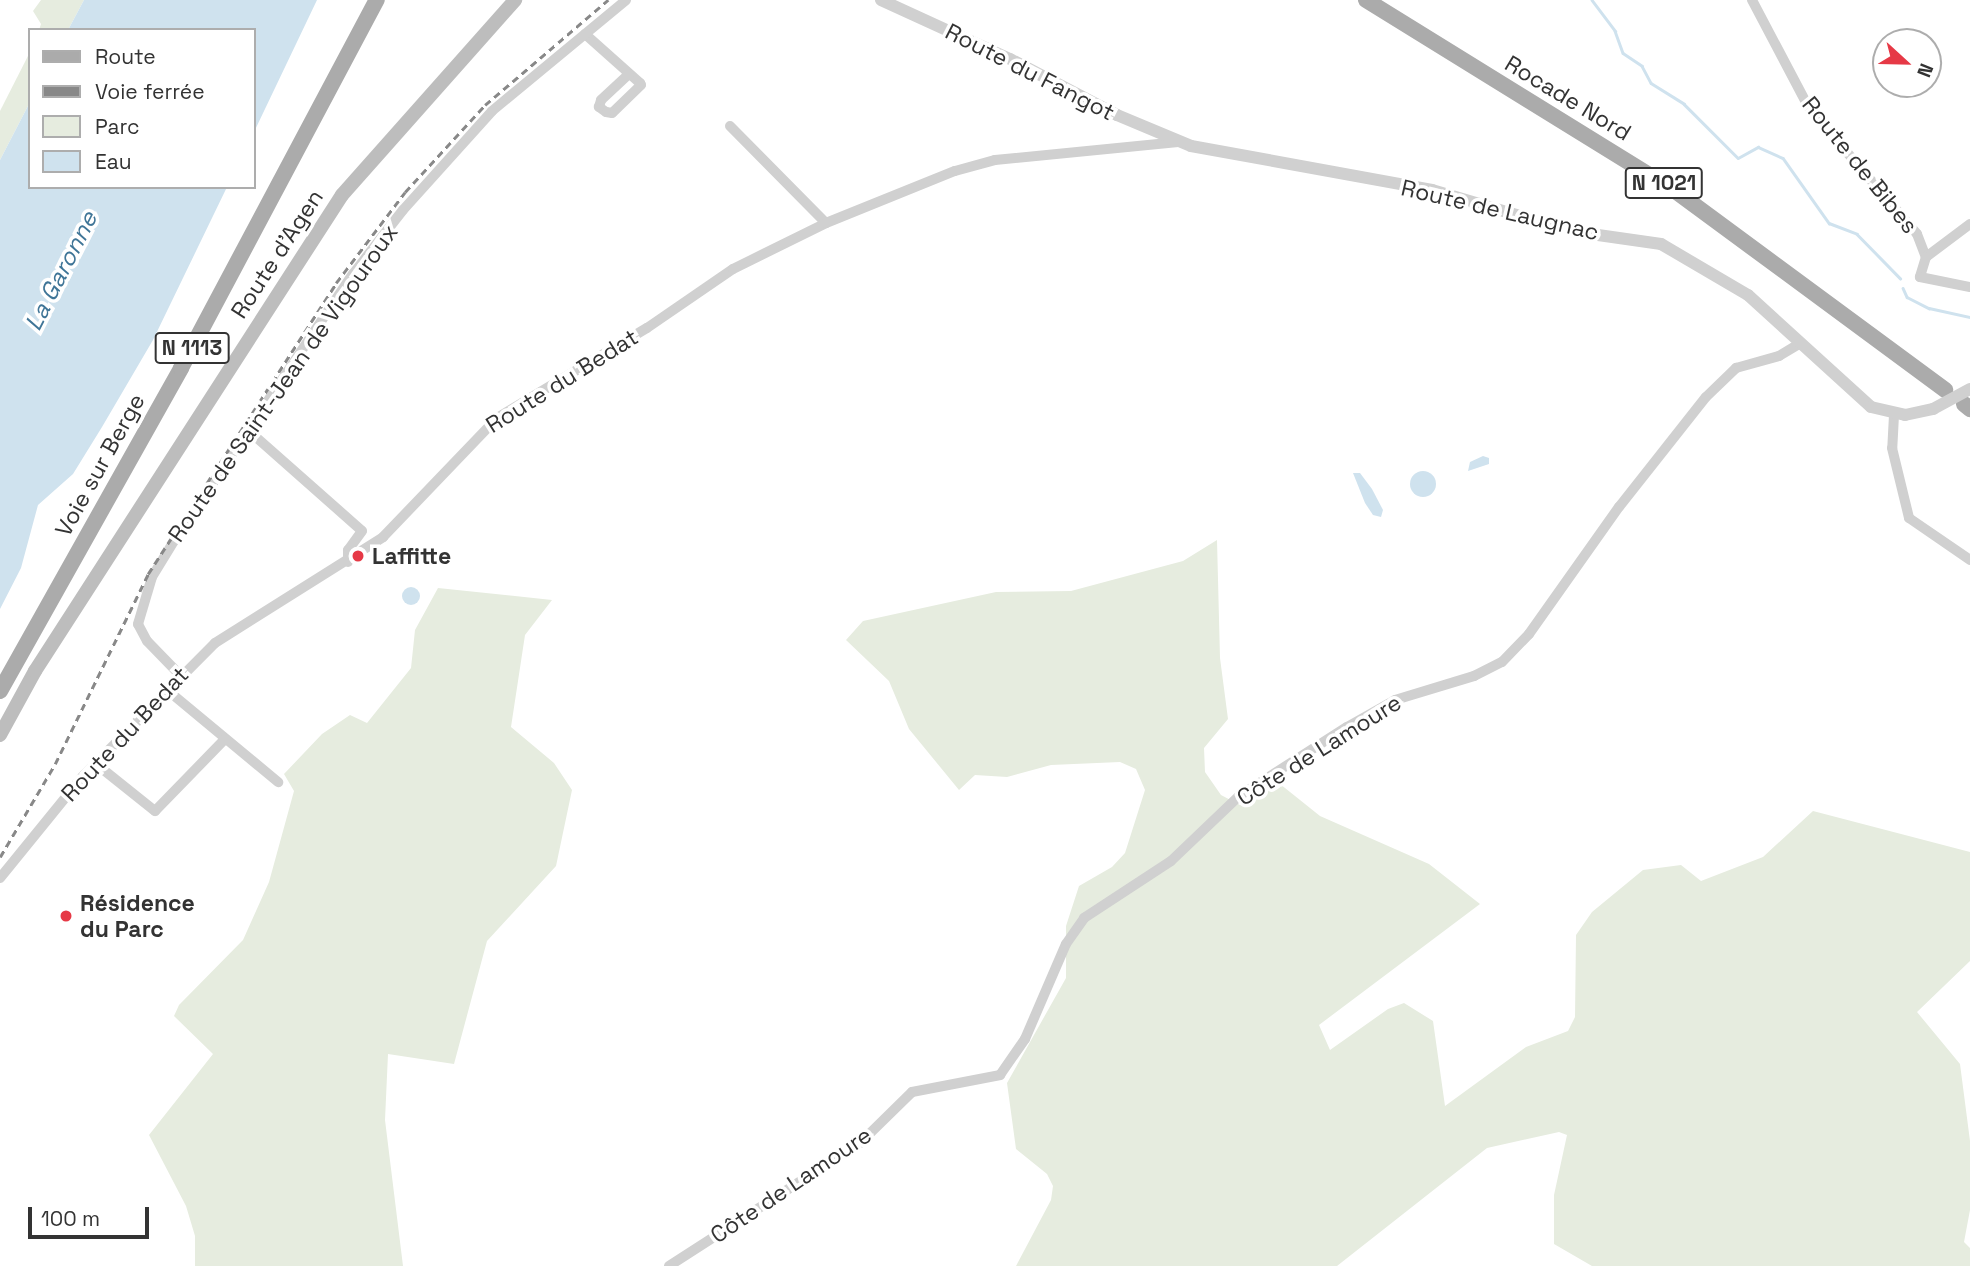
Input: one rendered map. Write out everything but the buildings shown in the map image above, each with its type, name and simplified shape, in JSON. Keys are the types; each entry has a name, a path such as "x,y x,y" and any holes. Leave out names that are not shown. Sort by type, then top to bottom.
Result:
{"main road":[{"name":"Voie sur Berge","path":"0,691 181,368 377,0"},
{"name":"Route d'Agen","path":"0,735 35,671 342,195 515,0"},
{"name":"Rocade Nord","path":"1366,0 1674,190 1945,390"}],"street":[{"name":"Route de Saint-Jean de Vigouroux","path":"180,675 141,630 141,603 174,541 353,274 435,171 492,111 626,0"},
{"name":"Route du Fangot","path":"881,0 1178,142"},
{"name":"Route de Bibes","path":"1752,0 1809,108 1917,234 1926,257"},
{"path":"585,34 629,74"},
{"path":"730,126 826,223"},
{"name":"Route du Bedat","path":"0,878 95,763 180,675 215,643 348,562 408,514 497,418 647,328 733,269 826,223 916,185 995,160 1178,142"},
{"name":"Route de Laugnac","path":"1178,142 1297,168 1432,190 1570,231 1661,244 1748,295 1860,399 1894,415"},
{"path":"1970,225 1926,257 1920,277 1970,287"},
{"name":"Côte de Lamoure","path":"669,1266 860,1143 912,1092 1000,1075 1025,1039 1066,944 1084,918 1171,861 1239,796 1347,727 1395,699 1474,676 1502,662 1529,634 1619,507 1706,397 1736,368 1779,356 1799,344"},
{"path":"1968,401 1894,415 1892,448 1909,518 1970,561"},
{"path":"248,430 362,531 345,555 348,562"},
{"path":"166,689 278,782"},
{"path":"95,763 155,811 225,738"}],"green space":[{"path":"41,0 84,0 69,28 40,28 41,24 33,11"},
{"path":"28,56 28,106 0,160 0,111"},
{"path":"1217,540 1220,658 1228,719 1204,748 1205,772 1221,795 1240,805 1275,780 1320,816 1429,864 1480,904 1319,1025 1330,1050 1388,1009 1404,1003 1433,1021 1445,1106 1526,1047 1568,1031 1575,1017 1576,935 1592,912 1643,870 1681,865 1701,881 1763,857 1813,811 1970,852 1970,961 1917,1012 1960,1064 1970,1141 1970,1210 1964,1242 1970,1248 1970,1266 1592,1266 1554,1244 1554,1195 1567,1135 1559,1132 1487,1148 1337,1266 1016,1266 1051,1200 1053,1186 1047,1174 1016,1149 1007,1083 1066,978 1066,926 1079,886 1112,867 1125,853 1145,790 1136,769 1120,762 1051,765 1007,777 975,775 959,790 909,729 889,681 846,640 863,621 996,592 1071,591 1183,561"},
{"path":"438,588 552,600 525,635 511,727 554,763 572,790 556,866 487,941 454,1064 388,1054 385,1120 403,1266 195,1266 195,1236 186,1206 149,1135 213,1054 174,1016 179,1005 243,940 269,882 294,791 284,774 322,734 350,715 367,723 411,668 415,630"}],"water":[{"path":"84,0 317,0 256,128 256,28 69,28"},
{"name":"La Garonne","path":"28,106 28,189 226,189 153,340 102,427 73,474 38,505 21,568 0,609 0,160"},
{"path":"1483,456 1489,458 1489,464 1468,471 1470,462"},
{"path":"1423,471 1432,475 1436,484 1432,493 1423,497 1414,493 1410,484 1414,475"},
{"path":"1353,473 1360,473 1372,489 1383,510 1381,517 1373,515 1365,503"},
{"path":"411,587 417,590 420,596 417,602 411,605 405,602 402,596 405,590"}],"waterway":[{"path":"1592,0 1615,31 1623,53 1642,66 1651,83 1684,104 1738,158 1758,147 1783,158 1829,223 1857,234 1900,278"},
{"path":"1903,288 1907,297 1929,308 1970,317"}],"railway":[{"path":"0,857 55,764 148,574 336,283 405,192 485,105 608,0"}],"place":[{"name":"Laffitte","path":"358,556"},
{"name":"Résidence du Parc","path":"66,916"}]}
